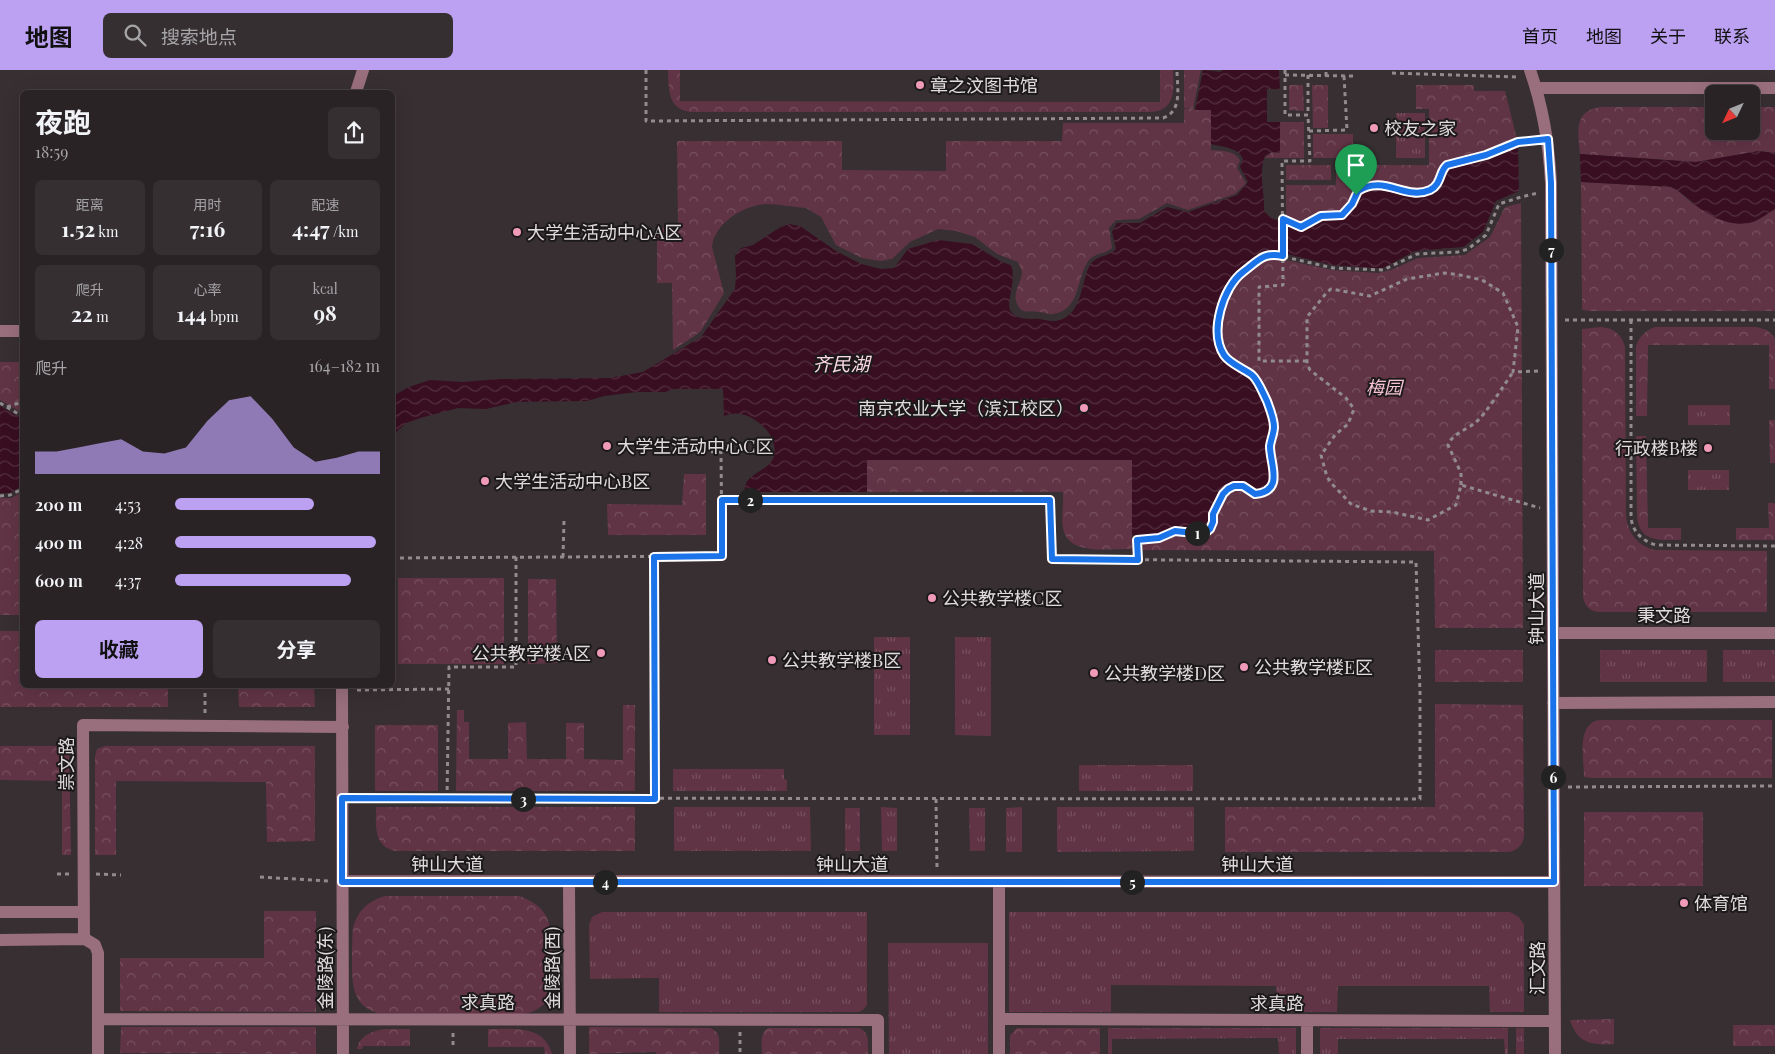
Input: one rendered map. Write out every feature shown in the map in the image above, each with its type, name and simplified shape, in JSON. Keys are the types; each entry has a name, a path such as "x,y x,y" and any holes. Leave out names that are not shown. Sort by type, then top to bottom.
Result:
{"street":[{"path":"357,90 363,70"},
{"path":"1533,78 1775,88"},
{"name":"钟山大道","path":"342,882 1554,882 1551,190 1548,139 1533,78"},
{"path":"0,332 20,332"},
{"name":"秉文路","path":"1553,633 1775,633"},
{"path":"342,688 342,882"},
{"path":"1554,703 1775,702"},
{"name":"崇文路","path":"84,939 83,725 343,728"},
{"name":"金陵路(东)","path":"342,882 342,1054"},
{"name":"金陵路(西)","path":"569,882 570,1054"},
{"path":"998,882 999,1054"},
{"name":"汇文路","path":"1554,882 1555,1054"},
{"path":"0,912 84,912"},
{"path":"0,940 84,939 94,943 98,951 98,1054"},
{"name":"求真路","path":"98,1019 878,1020 878,1054"},
{"name":"求真路","path":"999,1019 1555,1021"},
{"path":"1307,1020 1307,1054"}],"path":[{"path":"646,70 646,121 656,121 1163,118 1171,114 1176,107 1177,70"},
{"path":"1285,70 1285,115 1308,116"},
{"path":"1326,70 1326,76"},
{"path":"1392,73 1533,78"},
{"path":"1285,75 1353,76"},
{"path":"1307,361 1260,361 1259,287 1284,285 1282,161 1310,161 1308,75"},
{"path":"1309,131 1346,130 1344,76"},
{"path":"1283,221 1301,227 1321,216 1342,215 1352,204 1358,191 1372,184 1411,192 1428,191 1436,185 1444,167 1447,165 1486,155 1518,142 1548,139"},
{"path":"1138,560 1137,540 1159,538 1175,531 1204,534 1210,529 1213,522 1213,514 1223,494 1228,489 1234,486 1243,486 1255,494 1262,494 1270,490 1272,485 1275,476 1270,444 1274,427 1267,402 1254,376 1230,361 1223,354 1217,330 1223,303 1235,278 1264,256 1272,254 1283,255 1332,268 1377,270 1389,268 1417,254 1464,251 1486,235 1499,204 1551,190"},
{"path":"1444,273 1474,278 1503,293 1518,327 1513,372 1478,420 1456,434 1448,443 1461,473 1461,485 1456,505 1428,520 1392,512 1371,512 1351,504 1327,477 1321,456 1334,435 1348,424 1354,409 1346,398 1310,370 1307,361 1307,317 1326,292 1331,290 1370,296 1407,279 1444,273"},
{"path":"1552,320 1775,320"},
{"path":"1630,320 1631,518 1636,532 1642,539 1656,545 1775,546"},
{"path":"1513,372 1552,371"},
{"path":"0,403 20,415"},
{"path":"7,407 20,403"},
{"path":"395,558 722,556 720,452 677,451"},
{"path":"1461,485 1552,511"},
{"path":"0,496 10,495 20,490"},
{"path":"342,798 1420,799 1420,693 1416,562 1052,559 1050,500 722,500"},
{"path":"562,557 564,520"},
{"path":"446,798 449,667 516,667 516,557"},
{"path":"654,557 655,799"},
{"path":"205,688 205,726"},
{"path":"395,688 449,689"},
{"path":"1553,787 1775,786"},
{"path":"936,799 937,882"},
{"path":"260,877 342,882"},
{"path":"740,1019 740,1054"}],"green space":[{"path":"668,70 680,70 680,101 1160,102 1160,70 1173,70 1173,91 1172,98 1165,108 1150,112 692,112 678,107 674,103 669,91"},
{"path":"1184,70 1201,70 1193,109 1184,108"},
{"path":"1289,85 1303,85 1304,111 1289,110"},
{"path":"1312,85 1328,85 1328,128 1313,128"},
{"path":"1416,85 1474,85 1474,91 1505,91 1517,139 1484,152 1444,164 1434,184 1427,188 1409,189 1374,182 1365,184 1356,189 1345,210 1341,213 1319,214 1301,225 1289,221 1286,218 1286,185 1336,185 1336,165 1429,165 1429,109 1416,109"},
{"path":"1601,107 1705,107 1705,140 1760,140 1760,107 1775,107 1775,153 1759,151 1696,162 1580,154 1579,124 1586,113"},
{"path":"1184,109 1211,109 1211,150 1234,154 1240,160 1237,168 1246,183 1235,194 1188,210 1167,203 1139,219 1116,220 1109,228 1112,248 1090,259 1083,270 1073,301 1062,311 1049,314 1020,309 1016,302 1017,289 1022,273 1018,262 997,254 975,237 956,231 938,229 910,242 892,259 881,261 862,258 836,245 821,217 806,208 766,204 757,205 740,212 724,223 718,230 712,247 724,293 701,331 673,350 672,283 657,283 657,228 678,228 677,141 842,141 842,170 946,171 946,141 1062,141 1063,123 1184,123"},
{"path":"1396,113 1425,113 1425,158 1396,158"},
{"path":"1280,122 1304,122 1304,158 1264,158 1272,152 1280,153"},
{"path":"1313,134 1353,134 1353,158 1313,158"},
{"path":"1286,165 1331,165 1331,180 1286,180"},
{"path":"1581,182 1671,187 1693,204 1754,222 1775,209 1775,311 1582,310"},
{"name":"梅园","path":"1521,203 1523,628 1435,628 1434,551 1143,550 1143,542 1159,540 1175,533 1205,536 1212,531 1215,515 1224,496 1229,491 1235,488 1242,488 1255,497 1271,491 1276,481 1273,450 1276,421 1273,408 1255,373 1232,360 1222,345 1221,322 1225,308 1240,277 1259,263 1272,257 1332,270 1378,273 1391,270 1418,258 1465,255 1490,237 1505,207"},
{"path":"1601,327 1617,333 1625,347 1626,516 1632,534 1644,546 1655,550 1767,551 1767,612 1599,612 1590,609 1586,605 1583,596 1582,329"},
{"path":"1655,327 1756,327 1767,330 1775,338 1775,389 1769,389 1769,345 1648,345 1647,416 1636,416 1636,347 1643,334"},
{"path":"0,362 20,362 20,412 0,400"},
{"path":"1688,405 1730,405 1730,425 1688,425"},
{"path":"1769,420 1775,420 1775,463 1770,463"},
{"path":"1636,436 1646,436 1648,528 1681,528 1681,540 1659,540 1652,538 1642,531 1639,525 1637,516"},
{"path":"866,460 1132,460 1132,549 1091,549 1073,543 1067,537 1063,528 1063,492 867,492"},
{"path":"1688,470 1729,470 1729,490 1688,490"},
{"path":"684,474 706,474 706,535 608,535 607,504 682,505"},
{"path":"20,493 19,615 0,615 0,498 11,498"},
{"path":"1768,503 1775,503 1775,540 1736,540 1736,528 1769,528"},
{"path":"398,578 504,578 504,664 398,664"},
{"path":"528,579 556,579 557,663 528,664"},
{"path":"0,631 20,631 20,688 168,688 168,707 0,707"},
{"path":"874,637 910,637 910,735 874,735"},
{"path":"955,637 991,637 991,736 955,735"},
{"path":"1435,650 1523,650 1523,682 1435,682"},
{"path":"1600,650 1707,650 1707,682 1600,682"},
{"path":"1723,650 1775,650 1775,682 1723,682"},
{"path":"238,688 314,688 315,707 239,707"},
{"path":"1435,704 1523,705 1524,836 1521,845 1517,849 1508,852 1225,852 1225,807 1435,807"},
{"path":"623,705 635,705 635,791 456,791 457,710 464,710 464,722 469,722 469,759 508,759 508,723 526,722 527,759 566,759 566,723 584,723 584,759 623,760"},
{"path":"1599,720 1772,720 1772,778 1584,777 1584,735 1592,723"},
{"path":"375,725 438,725 438,791 375,791"},
{"path":"0,746 62,746 69,751 71,855 62,855 62,781 0,780"},
{"path":"105,746 315,746 315,841 267,842 266,782 116,781 116,855 95,855 95,756 97,749"},
{"path":"1079,765 1193,765 1193,791 1079,791"},
{"path":"673,769 784,769 787,791 673,791"},
{"path":"376,807 635,807 635,851 395,851 383,845 379,840 376,828"},
{"path":"674,807 810,807 811,851 674,851"},
{"path":"881,807 897,808 897,851 882,851"},
{"path":"1022,807 1022,852 1006,852 1006,808"},
{"path":"1057,807 1194,807 1194,851 1057,852"},
{"path":"845,808 860,808 860,851 845,851"},
{"path":"969,808 985,808 985,851 970,851"},
{"path":"1584,812 1703,812 1703,886 1584,886"},
{"path":"385,896 519,896 534,903 546,916 551,932 552,971 550,993 547,1000 536,1010 521,1014 378,1013 369,1010 358,999 353,985 353,928 360,912 368,904"},
{"path":"264,911 316,911 316,1012 120,1011 120,958 264,958"},
{"path":"602,912 867,912 867,1005 859,1012 659,1012 659,978 590,979 589,925 592,917"},
{"path":"1009,912 1510,912 1519,917 1524,925 1524,1012 1490,1012 1489,986 1338,986 1337,1012 1277,1012 1276,986 1111,985 1111,1012 1009,1012"},
{"path":"888,943 988,943 988,1054 889,1054"},
{"path":"1614,1019 1614,1044 1586,1041 1577,1034 1570,1020"},
{"path":"1733,1025 1775,1025 1775,1046 1733,1046"},
{"path":"121,1027 316,1027 316,1054 120,1053"},
{"path":"589,1027 710,1028 718,1035 719,1054 656,1054 656,1052 589,1054"},
{"path":"768,1028 859,1028 867,1035 868,1054 762,1054 762,1036"},
{"path":"1017,1028 1100,1028 1100,1054 1010,1054 1010,1035"},
{"path":"1108,1028 1296,1028 1296,1054 1279,1054 1278,1038 1112,1039 1112,1054 1108,1054"},
{"path":"1320,1028 1508,1028 1508,1054 1505,1054 1504,1039 1338,1039 1338,1054 1320,1054"},
{"path":"1516,1028 1524,1028 1524,1054 1516,1054"},
{"path":"384,1029 410,1029 410,1046 363,1046 362,1049 357,1049 363,1037"},
{"path":"488,1029 517,1029 535,1033 548,1044 552,1054 545,1054 544,1047 488,1047"}],"water":[{"name":"齐民湖","path":"1203,70 1221,72 1222,70 1279,70 1280,89 1267,89 1267,122 1280,122 1280,153 1272,152 1265,156 1263,163 1264,211 1271,218 1301,229 1328,217 1345,216 1361,193 1369,188 1378,187 1408,194 1424,195 1436,188 1447,169 1487,158 1518,145 1519,191 1496,201 1483,232 1463,247 1415,251 1383,268 1332,265 1283,253 1271,252 1262,254 1233,278 1220,303 1215,329 1220,355 1251,378 1270,418 1271,426 1268,444 1272,476 1268,488 1263,492 1256,493 1243,484 1237,483 1226,487 1212,510 1209,526 1204,531 1174,529 1159,536 1149,538 1132,535 1132,460 867,460 867,492 745,492 746,484 750,478 769,464 775,450 770,435 757,421 740,414 724,416 723,389 673,389 665,392 637,392 604,396 587,401 517,402 486,409 458,408 406,423 395,433 395,395 409,387 430,380 463,382 499,379 609,378 643,372 701,337 735,289 735,256 741,248 753,245 779,228 789,224 800,226 836,251 861,264 881,269 894,268 908,249 938,240 972,244 1002,262 1011,265 1013,278 1009,306 1014,315 1023,319 1053,321 1065,318 1076,306 1090,265 1096,259 1116,249 1112,232 1117,223 1140,223 1167,207 1188,212 1237,195 1248,182 1240,167 1243,159 1241,155 1229,148 1211,144 1211,110 1195,110"},
{"path":"1759,151 1775,153 1775,209 1758,220 1747,223 1731,223 1714,217 1671,187 1581,182 1580,154 1696,162"},
{"path":"0,406 20,418 20,487 10,493 0,493"}],"place":[{"name":"章之汶图书馆","path":"920,85"},
{"name":"校友之家","path":"1374,128"},
{"name":"大学生活动中心A区","path":"517,232"},
{"name":"南京农业大学（滨江校区）","path":"1084,408"},
{"name":"大学生活动中心C区","path":"607,446"},
{"name":"行政楼B楼","path":"1708,448"},
{"name":"大学生活动中心B区","path":"485,481"},
{"name":"公共教学楼C区","path":"932,598"},
{"name":"公共教学楼A区","path":"601,653"},
{"name":"公共教学楼B区","path":"772,660"},
{"name":"公共教学楼E区","path":"1244,667"},
{"name":"公共教学楼D区","path":"1094,673"},
{"name":"体育馆","path":"1684,903"}],"route":[{"path":"1548,139 1551,183 1554,882 342,882 342,798 655,799 654,557 722,556 722,500 1050,500 1052,559 1138,560 1137,540 1159,538 1175,531 1204,534 1210,529 1218,502 1228,489 1234,486 1243,486 1255,494 1262,494 1270,490 1275,476 1270,444 1274,427 1273,419 1254,376 1230,361 1223,354 1217,330 1220,310 1237,276 1264,256 1272,254 1283,256 1283,219 1301,227 1317,220 1321,216 1342,215 1352,204 1356,195 1358,191 1372,184 1411,192 1428,191 1440,180 1444,167 1447,165 1486,155 1518,142 1548,139"}]}
